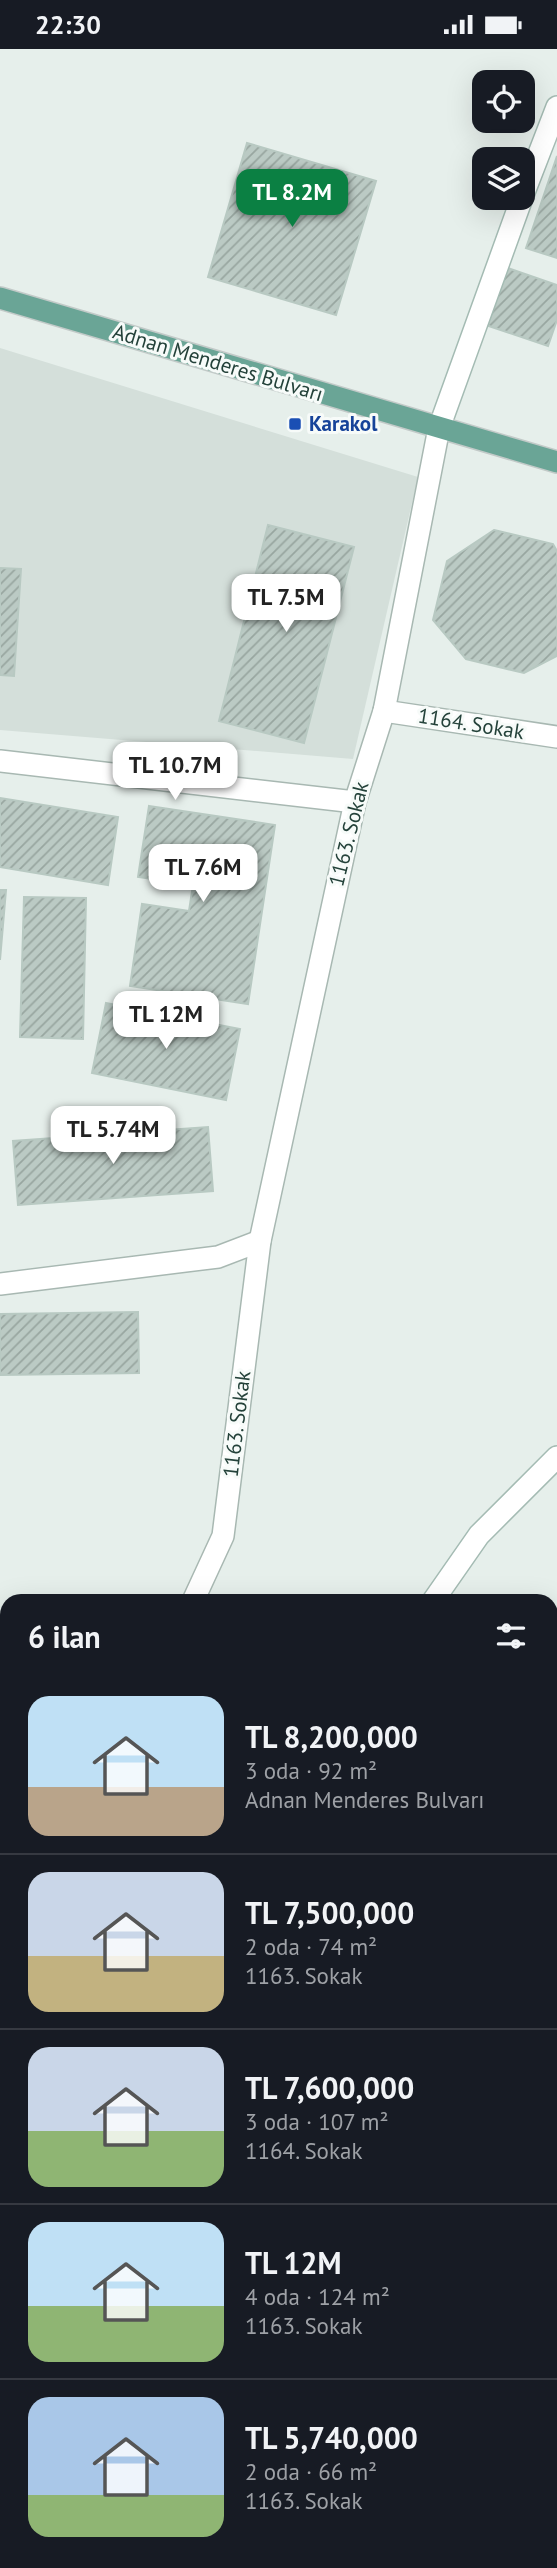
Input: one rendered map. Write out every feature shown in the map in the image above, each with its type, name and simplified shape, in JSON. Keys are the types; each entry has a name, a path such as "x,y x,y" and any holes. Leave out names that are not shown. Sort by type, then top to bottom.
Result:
{"main road":[{"name":"Adnan Menderes Bulvarı","path":"0,298 557,462"}],"street":[{"name":"1163. Sokak","path":"535,165 557,107"},
{"name":"1163. Sokak","path":"196,1594 223,1536 260,1241 355,802 384,711 439,428 518,210"},
{"name":"1164. Sokak","path":"384,711 557,737"},
{"path":"0,761 355,802"},
{"path":"0,1284 218,1257 260,1241"},
{"path":"438,1594 479,1535 557,1457"}],"shaded area":[{"path":"0,348 418,477 353,759 0,730"}],"building":[{"path":"247,143 376,181 336,315 208,277"},
{"path":"557,156 557,258 526,248"},
{"path":"499,265 557,285 557,320 548,346 480,323"},
{"path":"268,525 354,547 304,743 219,721"},
{"path":"494,530 553,544 557,551 557,656 524,673 466,659 433,620 447,561"},
{"path":"0,568 21,569 14,676 0,675"},
{"path":"0,798 118,817 108,885 0,867"},
{"path":"149,806 275,825 248,1004 130,986 142,904 189,911 193,885 138,877"},
{"path":"0,890 6,890 0,960"},
{"path":"24,897 86,898 83,1039 20,1037"},
{"path":"106,1003 240,1029 226,1100 92,1073"},
{"path":"208,1127 213,1191 18,1205 13,1141"},
{"path":"138,1312 139,1373 0,1375 0,1314"}],"place":[{"name":"Karakol","path":"295,424"}]}
